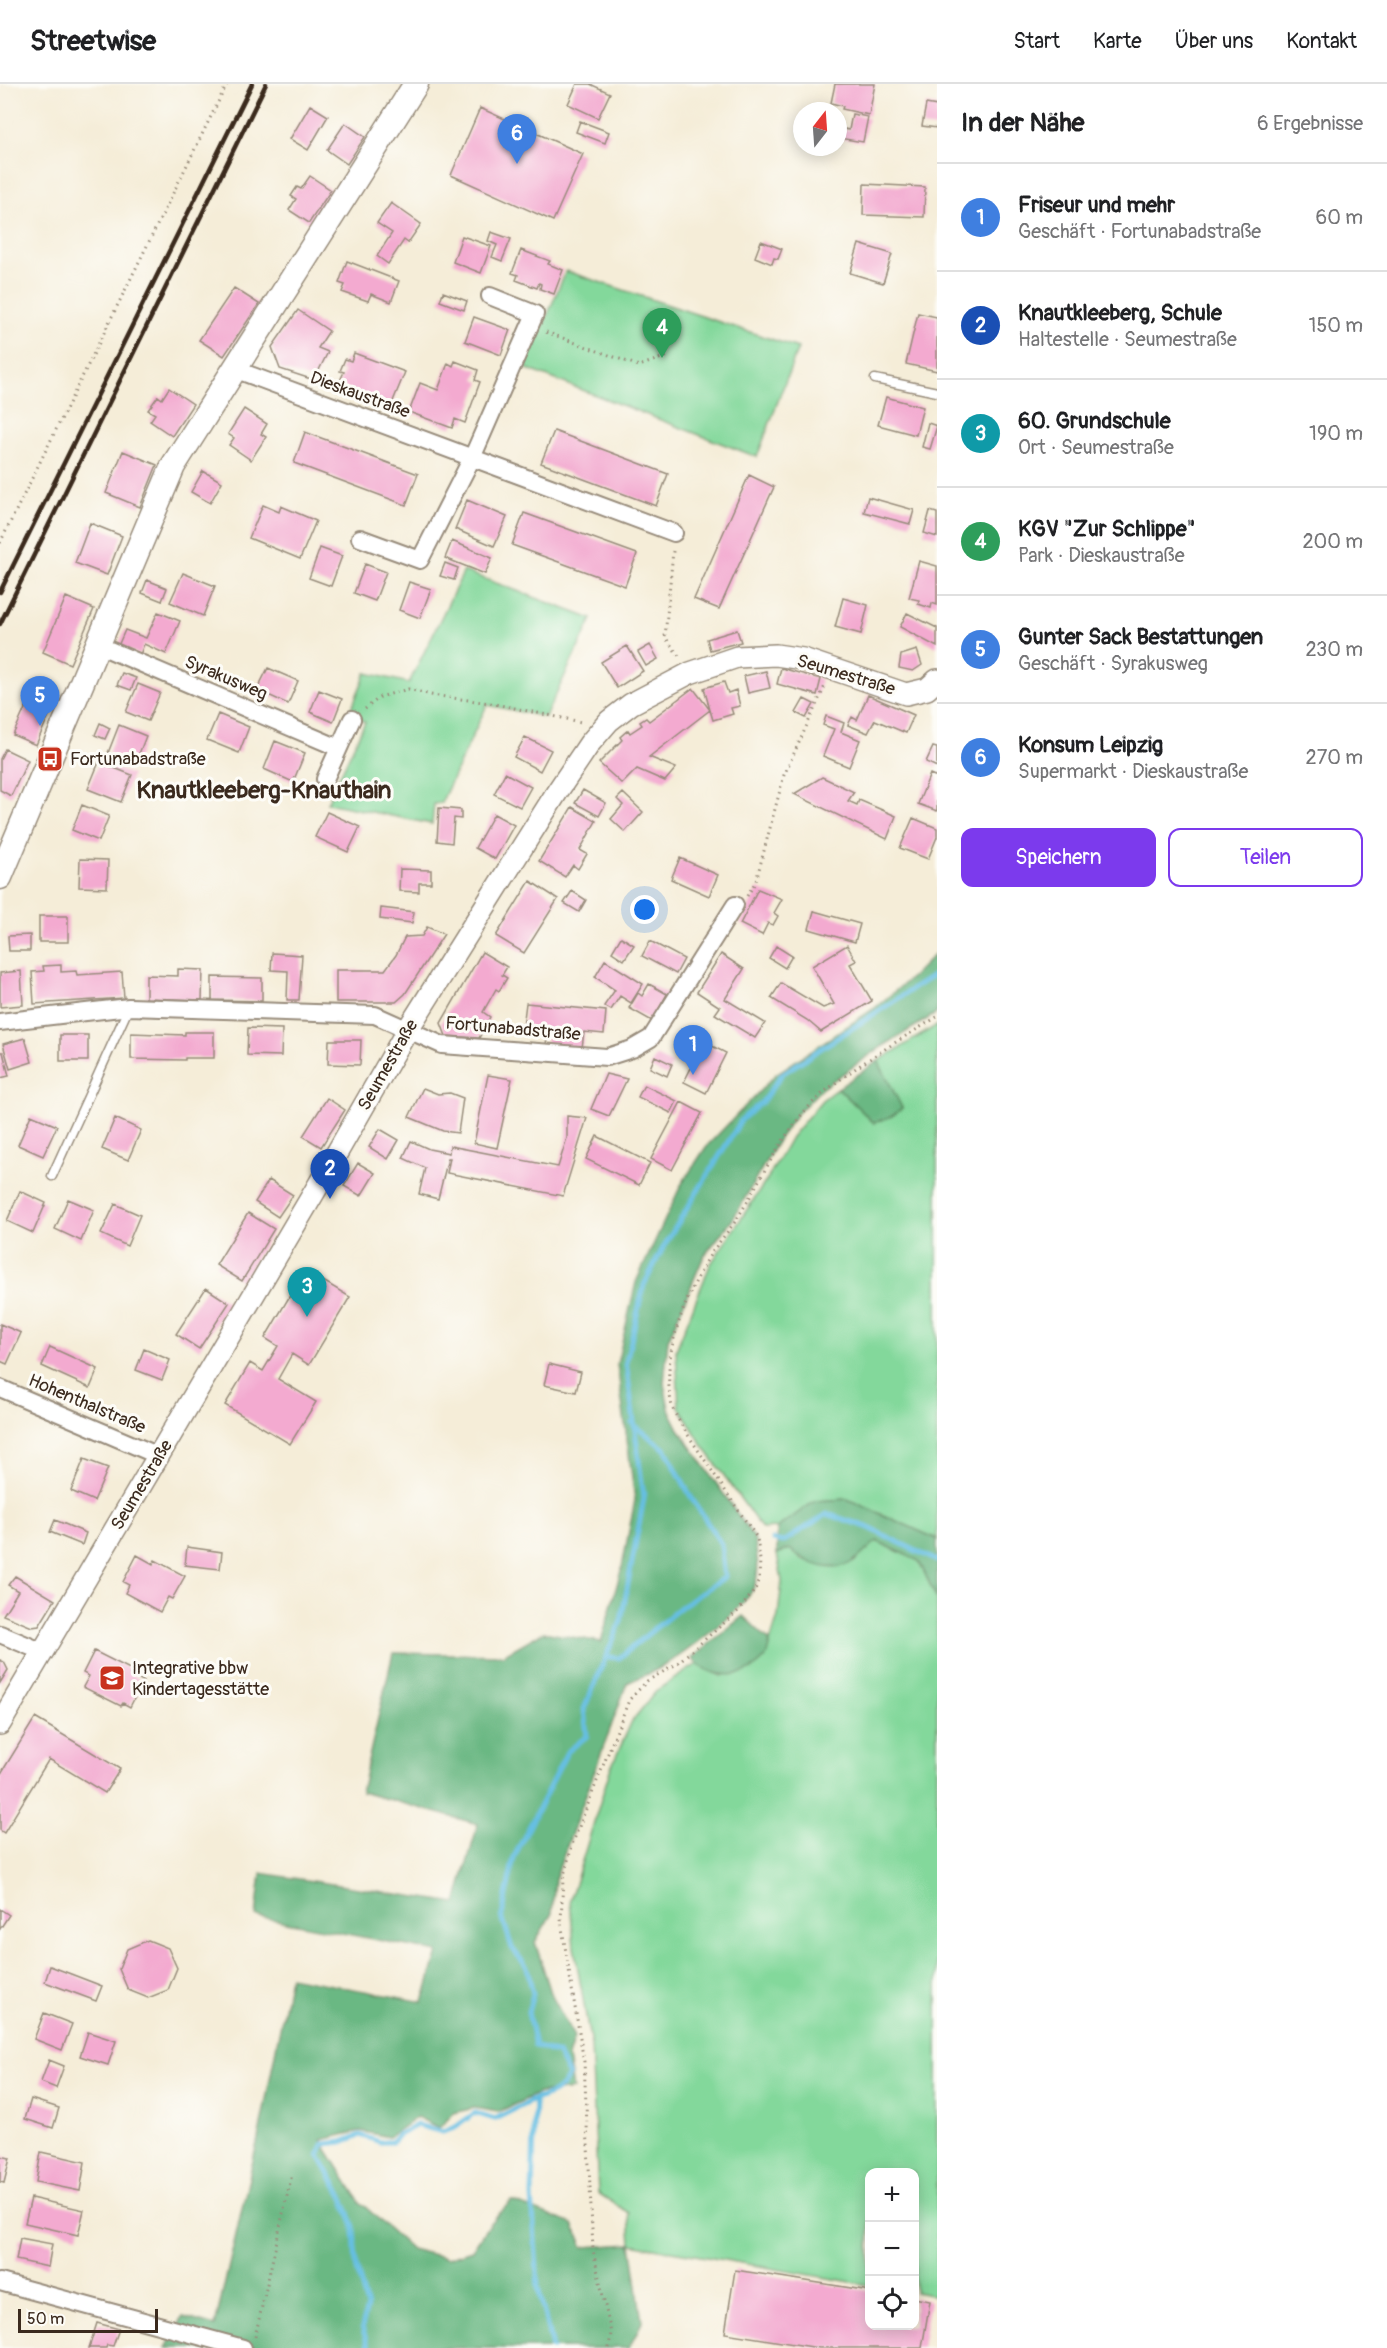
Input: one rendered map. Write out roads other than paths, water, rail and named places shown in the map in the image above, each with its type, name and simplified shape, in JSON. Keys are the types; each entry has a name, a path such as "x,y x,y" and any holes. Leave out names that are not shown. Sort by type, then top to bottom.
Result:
{"main road":[{"path":"0,877 173,466 416,84"}],"street":[{"path":"360,538 420,560 472,458 535,314 490,296"},
{"name":"Dieskaustraße","path":"234,369 674,533"},
{"name":"Syrakusweg","path":"98,645 339,748"},
{"name":"Seumestraße","path":"0,1724 315,1191 408,1029 557,792 590,743 609,720 631,704 690,673 737,657 776,655 803,659 906,694 927,689 937,680"},
{"path":"325,779 352,719"},
{"name":"Fortunabadstraße","path":"0,1022 129,1007 375,1015 442,1045 607,1057 632,1049 651,1038 735,905"},
{"name":"Hohenthalstraße","path":"0,1388 159,1456"},
{"path":"0,1634 43,1652"},
{"path":"0,2282 243,2348"}],"lane":[{"path":"875,379 937,392"},
{"path":"52,1176 129,1007"}],"waterway":[{"path":"552,2348 538,2287 532,2195 535,2099 555,2092 569,2076 558,2054 535,2046 528,2012 533,1994 527,1967 512,1948 502,1916 514,1857 567,1752 587,1736 584,1709 621,1621 644,1498 626,1362 644,1285 664,1246 742,1119 762,1102 782,1074 937,973"},
{"path":"607,1657 619,1658 682,1606 725,1577 721,1544 691,1497 666,1450 632,1423"},
{"path":"773,1540 783,1542 827,1514 867,1527 937,1561"},
{"path":"369,2348 362,2327 367,2307 356,2266 354,2227 343,2198 319,2156 323,2144 342,2142 360,2135 380,2142 392,2142 398,2135 417,2125 443,2132 457,2126 475,2113 495,2119 535,2099"}],"railway":[{"path":"0,592 252,84"},
{"path":"0,624 266,84"}],"place":[{"name":"Konsum Leipzig","path":"517,164"},
{"name":"KGV \"Zur Schlippe\"","path":"662,358"},
{"name":"Gunter Sack Bestattungen","path":"40,726"},
{"name":"Fortunabadstraße","path":"50,759"},
{"name":"Friseur und mehr","path":"693,1075"},
{"name":"Knautkleeberg, Schule","path":"330,1199"},
{"name":"60. Grundschule","path":"307,1317"},
{"name":"Integrative bbw Kindertagesstätte","path":"112,1678"}],"district":[{"name":"Knautkleeberg-Knauthain","path":"264,790"}]}
